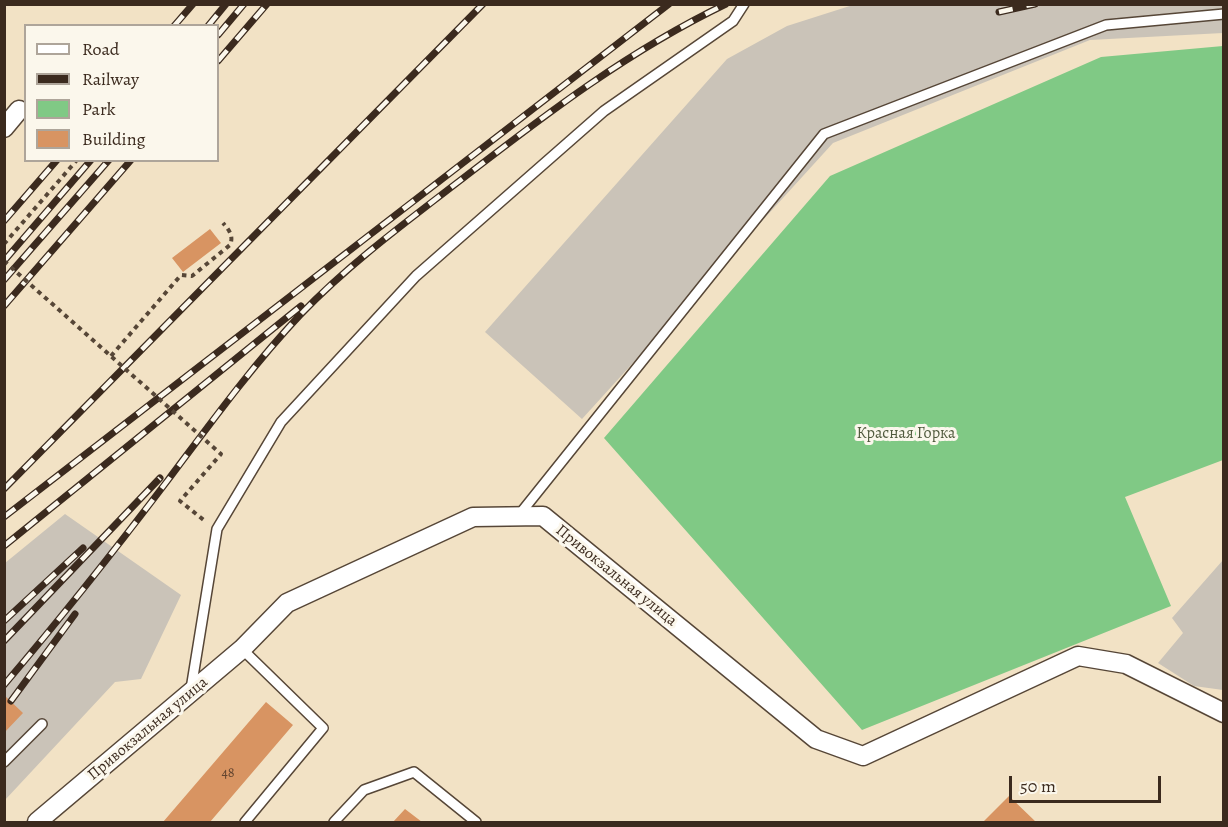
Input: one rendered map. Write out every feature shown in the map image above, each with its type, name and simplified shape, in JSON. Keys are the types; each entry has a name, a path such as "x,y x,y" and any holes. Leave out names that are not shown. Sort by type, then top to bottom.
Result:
{"street":[{"path":"4,128 19,110"},
{"name":"Привокзальная улица","path":"37,822 242,650 287,603 473,517 543,516 816,739 863,756 1078,656 1126,664 1224,713"}],"lane":[{"path":"191,693 217,529 281,422 416,276 604,111 733,21 744,4"},
{"path":"518,517 824,134 1106,25 1224,14"},
{"path":"242,650 323,728 245,822"},
{"path":"4,762 42,724"},
{"path":"334,822 364,790 414,772 476,822"}],"path":[{"path":"4,244 75,162"},
{"path":"111,356 181,274 192,276 230,245 232,240 223,223"},
{"path":"4,261 221,454 180,501 205,521"}],"shaded area":[{"path":"856,4 1223,5 1223,33 1090,40 833,143 582,419 485,332 727,59 787,26"},
{"path":"65,514 181,595 141,679 115,682 5,800 5,563"},
{"path":"1223,560 1223,690 1194,686 1158,663 1183,633 1172,618"}],"green space":[{"name":"Красная Горка","path":"1223,46 1223,460 1125,497 1171,606 862,730 604,438 830,176 1101,57"}],"building":[{"path":"210,229 221,243 183,272 172,258"},
{"path":"4,695 23,713 4,733"},
{"path":"266,702 293,725 210,822 163,822"},
{"path":"1009,796 1036,822 983,822"},
{"path":"405,809 422,822 393,822"}],"railway":[{"path":"176,24 193,4"},
{"path":"210,24 226,4"},
{"path":"219,34 244,4"},
{"path":"219,60 267,4"},
{"path":"4,489 483,4"},
{"path":"4,517 669,4"},
{"path":"4,685 108,558 248,375 282,334 319,296 399,227 557,107 622,62 726,4"},
{"path":"999,12 1035,4"},
{"path":"4,221 55,162"},
{"path":"4,261 89,162"},
{"path":"4,280 107,162"},
{"path":"4,306 129,162"},
{"path":"4,546 301,306"},
{"path":"4,641 160,478"},
{"path":"4,621 83,548"},
{"path":"11,701 75,614"}]}
